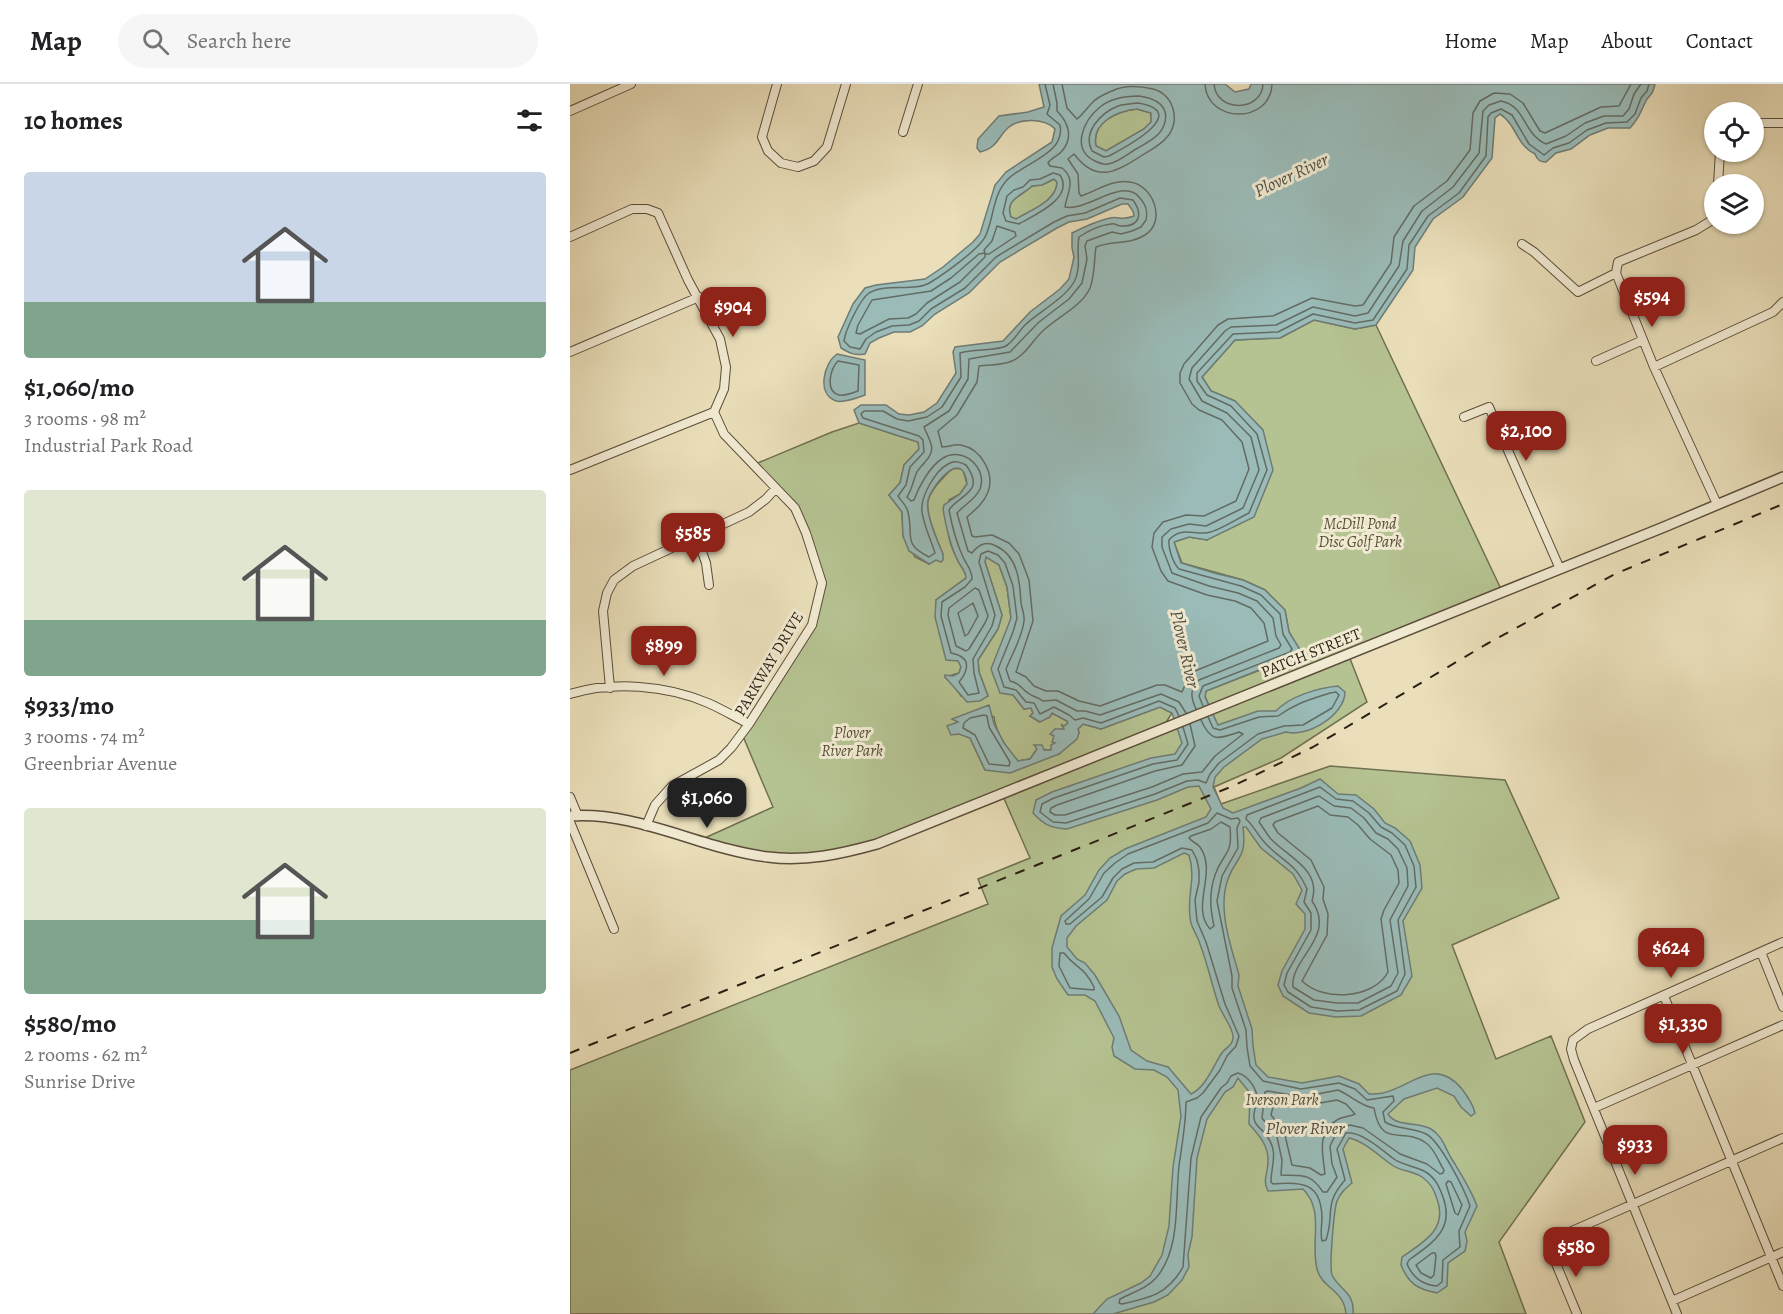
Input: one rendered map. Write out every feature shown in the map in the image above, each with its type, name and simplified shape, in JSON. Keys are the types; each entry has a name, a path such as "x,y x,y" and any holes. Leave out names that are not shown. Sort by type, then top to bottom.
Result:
{"street":[{"path":"570,111 631,84"},
{"path":"777,84 762,137 768,151 781,163 798,167 814,161 827,147 846,84"},
{"path":"903,132 918,84"},
{"path":"1764,123 1783,123"},
{"path":"570,237 632,209 647,209 658,213 688,280 720,339 726,367 724,389 714,412 570,470"},
{"path":"1704,225 1618,262 1616,273 1654,367 1717,504"},
{"path":"1522,244 1578,292 1616,273"},
{"path":"570,352 699,297"},
{"path":"1654,367 1773,312 1783,303"},
{"path":"1596,361 1643,340"},
{"path":"1464,417 1488,407 1560,569"},
{"name":"PARKWAY DRIVE","path":"646,826 655,805 672,786 719,760 749,724 812,625 822,583 809,540 798,514 786,498 724,434 714,412"},
{"name":"PATCH STREET","path":"573,818 619,820 768,857 821,856 877,844 1783,477"},
{"path":"610,688 603,611 604,602 614,580 633,566 749,512 776,488"},
{"path":"697,537 706,563 709,585"},
{"path":"570,694 610,688 654,688 708,703 749,724"},
{"path":"570,797 573,818 614,929"},
{"path":"1677,1314 1574,1060 1571,1049 1573,1040 1588,1029 1783,942"},
{"path":"1761,952 1783,1007"},
{"path":"1664,996 1783,1286"},
{"path":"1594,1108 1783,1025"},
{"path":"1577,1314 1552,1254 1552,1245 1558,1236 1783,1138"},
{"path":"1672,1301 1783,1252"}],"green space":[{"path":"1137,109 1151,113 1151,122 1144,129 1106,151 1096,146 1098,130 1102,124 1114,115"},
{"path":"1054,179 1057,182 1056,189 1048,200 1016,219 1011,217 1010,206 1015,199 1032,186 1042,185"},
{"path":"1314,320 1355,329 1376,325 1501,589 1347,651 1367,702 1281,758 1214,787 1221,804 1330,766 1505,780 1559,898 1452,945 1496,1059 1551,1036 1585,1122 1499,1242 1526,1314 570,1314 570,1070 988,904 978,879 1030,858 1002,794 877,844 794,858 698,841 773,807 742,734 812,625 822,583 801,520 753,465 859,423 918,442 919,449 904,465 900,483 889,495 902,512 903,536 915,557 929,564 943,555 930,521 929,498 932,491 950,471 957,468 963,470 967,484 960,494 949,500 947,524 951,545 966,578 936,600 961,667 959,673 945,677 961,696 988,696 979,672 978,660 998,629 1002,615 985,562 986,556 999,565 1007,587 1011,618 1008,630 1013,695 1024,709 1031,708 1033,713 1030,716 1039,722 1050,717 1052,713 1067,721 1068,724 1064,726 1064,729 1054,732 1055,743 1051,750 1037,749 1030,759 1018,761 1003,740 994,717 980,710 954,719 958,720 955,724 959,733 970,738 985,770 1059,754 1079,733 1078,729 1083,724 1101,729 1160,707 1172,713 1165,724 1209,706 1205,696 1206,691 1302,654 1289,632 1285,610 1265,590 1243,580 1182,563 1174,542 1189,537 1207,540 1235,401 1211,391 1202,377 1235,340 1280,338"}],"water":[{"name":"Plover River","path":"1039,84 1225,84 1235,92 1249,89 1251,84 1655,84 1638,118 1630,128 1608,128 1590,135 1571,149 1556,153 1546,162 1539,160 1524,146 1510,124 1500,114 1495,118 1492,158 1463,197 1433,219 1415,247 1413,270 1376,325 1355,329 1314,320 1280,338 1235,340 1202,377 1211,391 1235,401 1263,430 1273,470 1254,517 1207,540 1189,537 1174,542 1181,563 1243,580 1265,590 1285,610 1289,632 1302,653 1206,691 1205,697 1218,725 1258,711 1276,711 1296,697 1313,691 1338,686 1345,692 1339,709 1323,723 1304,732 1286,732 1262,739 1224,767 1215,777 1213,787 1223,808 1233,813 1320,779 1338,794 1356,795 1374,809 1385,823 1410,841 1420,865 1422,888 1403,921 1412,976 1401,995 1361,1016 1336,1017 1309,1013 1283,996 1278,985 1282,971 1305,929 1305,914 1296,904 1302,890 1293,874 1261,848 1246,827 1243,827 1244,845 1228,879 1224,903 1229,940 1239,975 1238,986 1252,1029 1256,1065 1268,1077 1302,1083 1339,1076 1359,1084 1369,1094 1383,1093 1433,1074 1452,1079 1462,1089 1475,1113 1471,1116 1454,1096 1437,1088 1404,1099 1388,1114 1397,1121 1426,1127 1438,1135 1477,1206 1465,1232 1467,1241 1465,1251 1448,1263 1447,1286 1437,1293 1414,1285 1401,1265 1402,1257 1426,1240 1437,1227 1440,1209 1432,1187 1422,1177 1395,1167 1366,1145 1349,1138 1343,1149 1352,1183 1341,1193 1337,1201 1331,1261 1332,1275 1352,1301 1353,1314 1346,1314 1341,1299 1323,1281 1317,1269 1315,1217 1310,1198 1303,1189 1268,1191 1266,1187 1267,1151 1260,1137 1249,1124 1250,1093 1238,1078 1233,1087 1225,1092 1207,1119 1197,1158 1192,1237 1188,1254 1189,1267 1182,1280 1168,1295 1154,1302 1113,1314 1093,1314 1107,1299 1141,1283 1150,1276 1162,1255 1169,1226 1173,1167 1181,1116 1178,1090 1167,1077 1154,1070 1135,1069 1114,1056 1112,1047 1114,1038 1095,1001 1085,995 1068,995 1057,979 1052,967 1052,948 1061,916 1085,895 1099,870 1110,858 1125,849 1206,817 1211,809 1199,786 1188,787 1157,800 1067,829 1048,825 1033,813 1036,800 1052,792 1151,758 1175,754 1182,743 1172,713 1160,707 1101,729 1083,724 1078,729 1077,739 1059,754 1010,773 985,770 970,738 959,734 951,735 947,726 958,722 952,719 989,705 994,724 1004,743 1018,761 1030,759 1037,749 1034,745 1042,745 1044,750 1051,750 1051,745 1055,743 1052,742 1054,736 1050,734 1055,729 1064,729 1061,724 1064,726 1068,723 1052,713 1050,717 1040,722 1030,716 1033,713 1031,708 1024,709 1013,695 1000,693 991,669 1011,618 1007,587 999,565 986,557 985,562 1002,615 998,629 978,660 979,672 988,696 980,701 967,702 945,677 945,675 953,676 959,673 961,667 958,661 946,660 935,617 936,600 966,578 951,542 943,509 944,505 960,494 967,484 964,473 960,469 948,472 941,478 928,500 930,520 943,554 941,562 936,560 929,564 909,551 903,536 902,512 889,495 900,483 904,465 919,449 918,442 859,423 854,410 861,405 886,405 899,414 909,415 924,412 937,403 956,373 953,352 955,347 1003,341 1030,312 1060,289 1069,279 1074,257 1072,233 1105,219 1134,216 1133,211 1128,204 1122,204 1087,219 1069,222 1057,228 1000,262 969,293 935,314 922,326 910,332 894,332 879,338 870,343 865,354 852,354 841,348 838,337 853,304 865,288 925,279 973,242 980,234 995,185 1006,172 1052,142 1055,129 1039,121 1019,122 1005,130 991,148 980,152 977,148 978,139 999,116 1044,107","holes":["1137,109 1151,113 1151,122 1144,129 1106,151 1096,146 1098,130 1102,124 1114,115","1054,179 1057,182 1056,189 1048,200 1016,219 1011,217 1009,211 1012,202 1032,186 1042,185","1184,853 1189,855 1192,873 1189,906 1191,923 1203,952 1219,1006 1233,1036 1231,1044 1221,1054 1205,1082 1191,1094 1168,1067 1147,1061 1131,1050 1119,1016 1095,975 1067,947 1067,938 1076,926 1107,900 1117,881 1136,869 1154,868"]},
{"path":"837,354 865,360 865,395 850,400 836,401 826,392 824,378 826,371 832,358"}],"railway":[{"path":"570,1053 1233,786 1313,747 1485,645 1615,574 1783,504"}],"park label":[{"name":"McDill Pond Disc Golf Park","path":"1360,533"},
{"name":"Plover River Park","path":"852,742"},
{"name":"Iverson Park","path":"1282,1100"}]}
